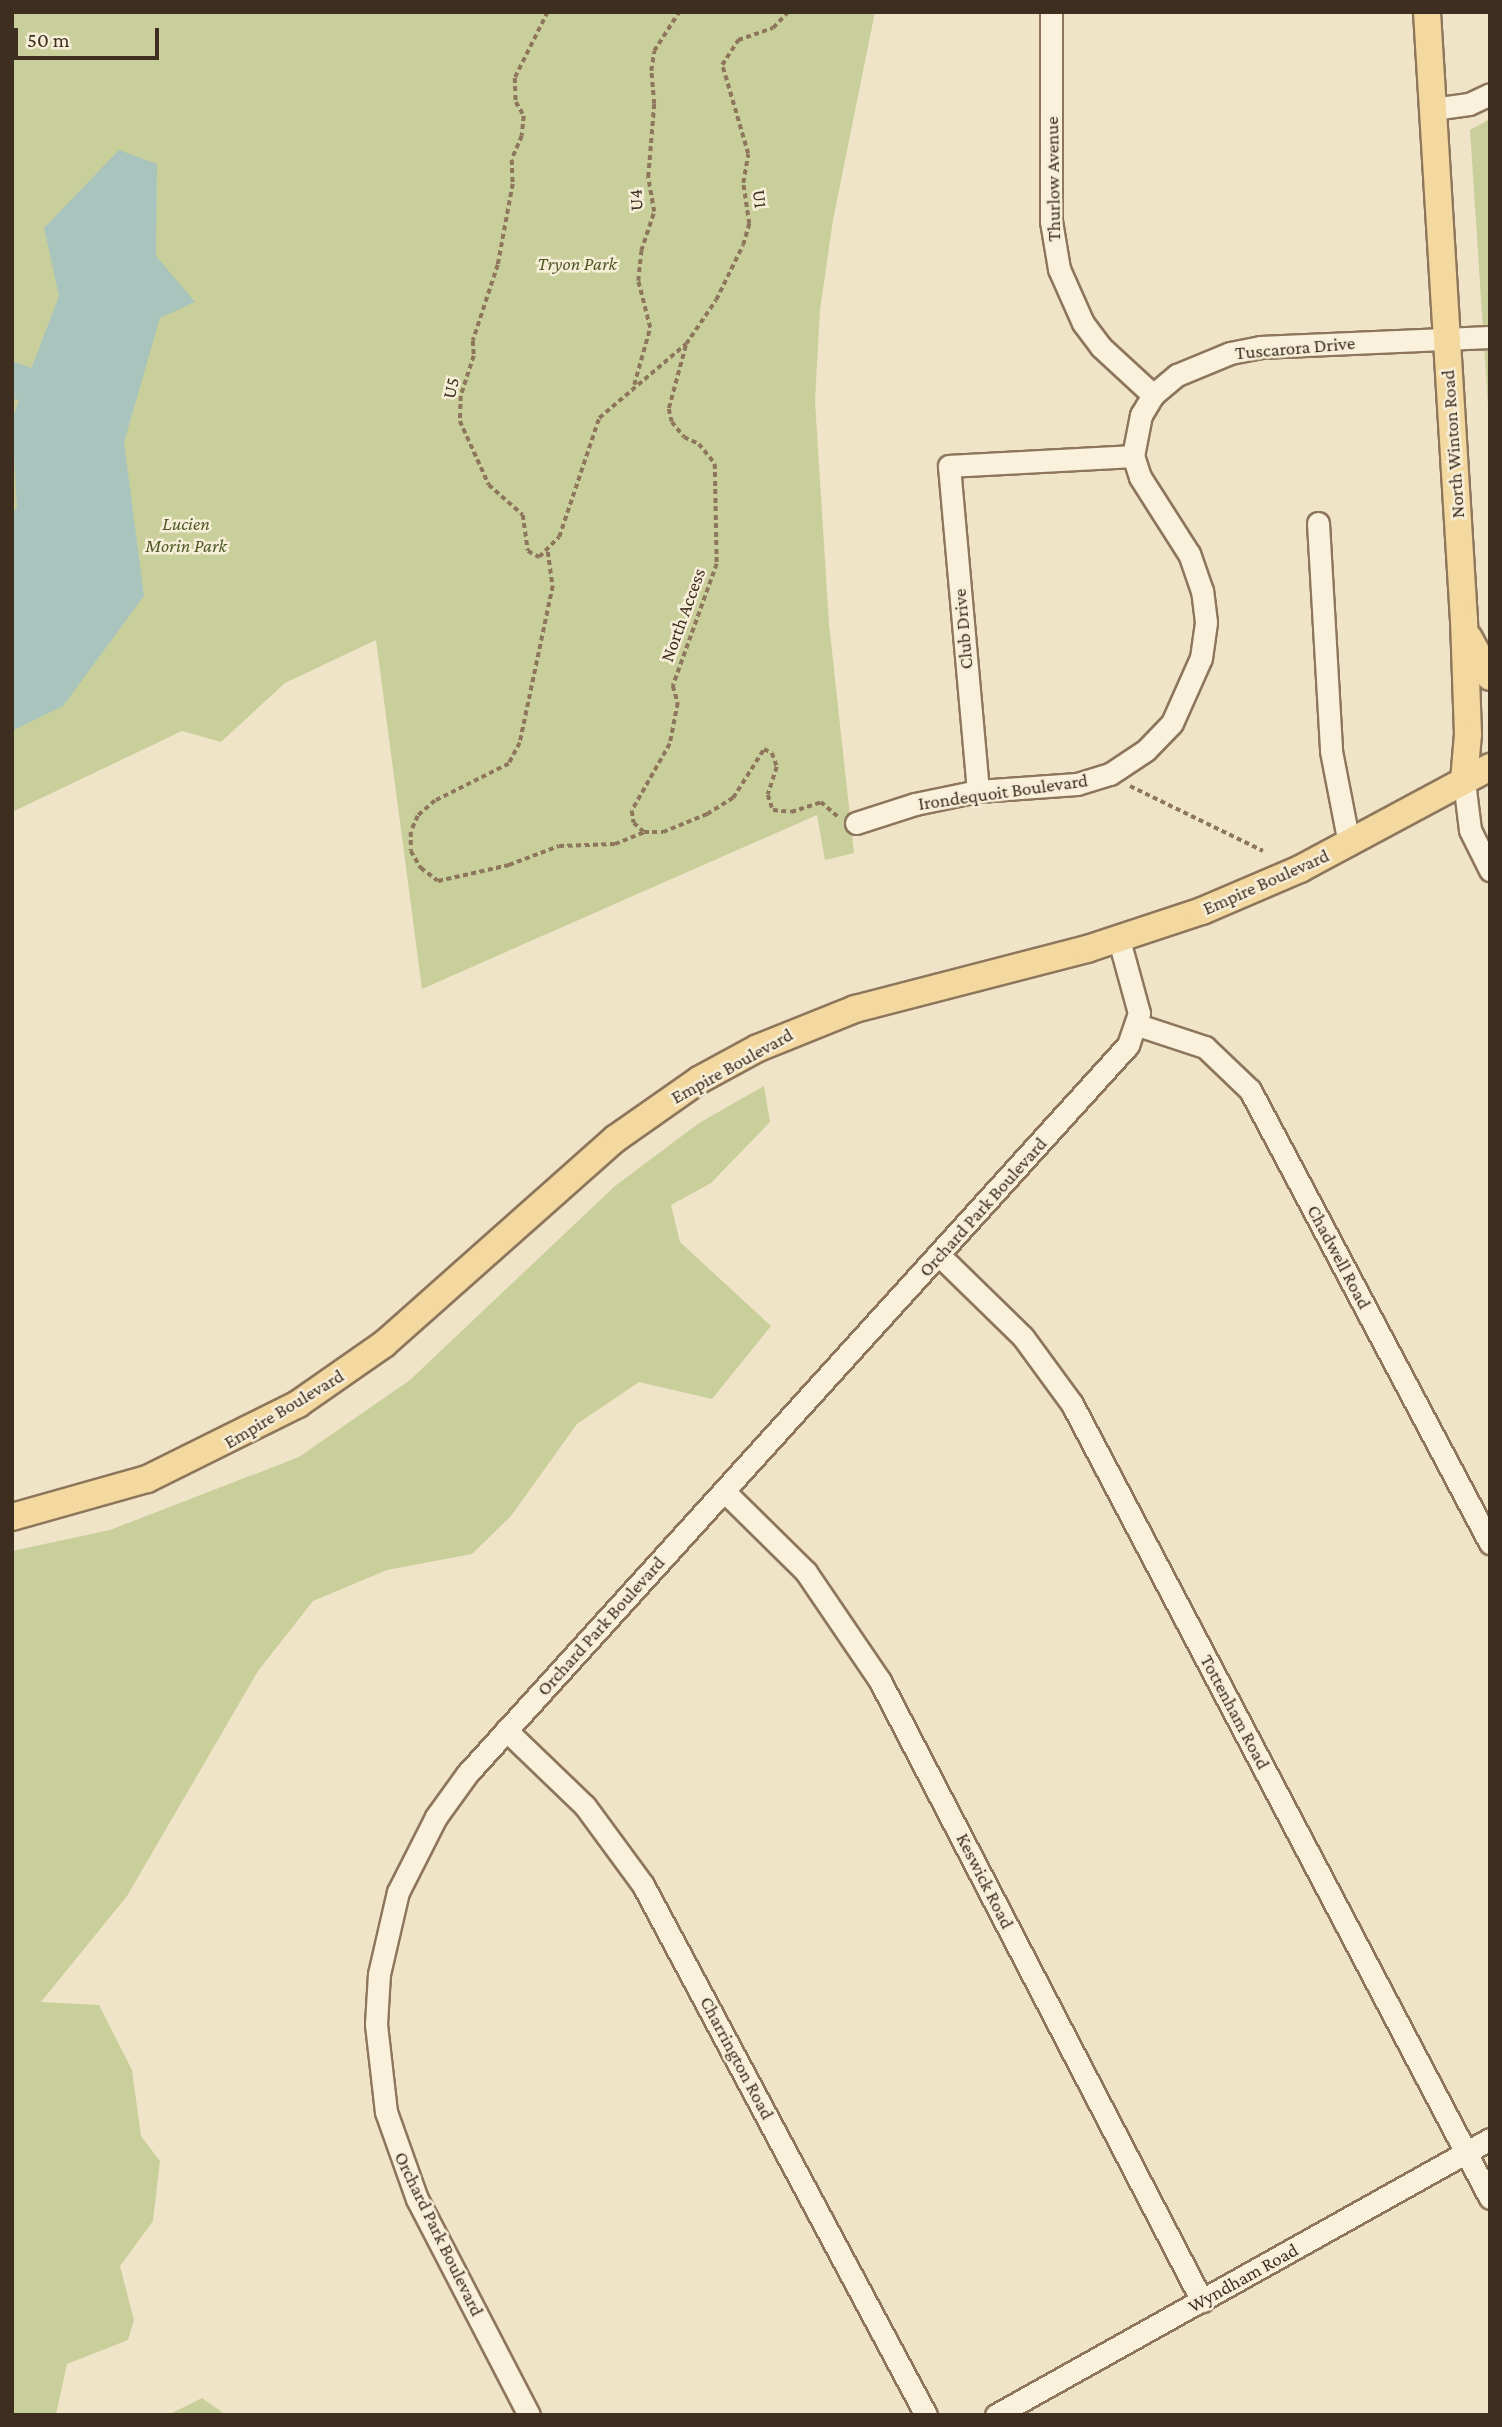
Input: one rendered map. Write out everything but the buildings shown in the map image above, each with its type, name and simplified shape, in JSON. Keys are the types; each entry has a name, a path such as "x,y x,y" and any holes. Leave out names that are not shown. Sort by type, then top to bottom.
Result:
{"main road":[{"name":"North Winton Road","path":"1427,12 1464,620 1468,734 1464,781"},
{"path":"1464,620 1490,677"},
{"name":"Empire Boulevard","path":"12,1517 147,1479 298,1404 384,1344 615,1139 680,1092 738,1058 855,1009 1118,940 1236,898 1349,844 1490,767"}],"street":[{"name":"Thurlow Avenue","path":"1051,12 1051,221 1059,270 1083,323 1101,347 1153,394"},
{"path":"1433,109 1469,104 1490,94"},
{"name":"Tuscarora Drive","path":"1153,394 1203,363 1250,349 1490,337"},
{"path":"1110,774 1146,750 1172,723 1201,658 1206,622 1202,591 1189,554 1140,477 1133,456 1141,415 1153,394"},
{"name":"Club Drive","path":"978,792 949,466 1133,456"},
{"path":"1318,523 1331,751 1349,844"},
{"name":"Irondequoit Boulevard","path":"856,823 895,809 978,792 1077,784 1110,774"},
{"name":"North Winton Road","path":"1464,781 1470,830 1490,870"},
{"path":"1118,940 1137,1000 1138,1025"},
{"name":"Orchard Park Boulevard","path":"529,2415 398,2155 381,2086 376,2024 379,1975 398,1892 436,1817 506,1730 1124,1051 1138,1025"},
{"name":"Chadwell Road","path":"1138,1025 1205,1047 1250,1090 1490,1544"},
{"name":"Tottenham Road","path":"939,1255 1023,1336 1072,1404 1490,2198"},
{"name":"Keswick Road","path":"724,1491 806,1572 874,1670 1202,2301"},
{"name":"Charrington Road","path":"506,1730 585,1806 643,1885 926,2415"},
{"name":"Wyndham Road","path":"996,2415 1490,2139"}],"path":[{"name":"U5","path":"548,12 515,78 516,102 524,116 522,136 512,160 513,184 498,265 473,341 474,356 461,396 460,421 489,485 523,515 528,551 539,557 548,552"},
{"name":"U4","path":"633,387 650,328 638,281 641,251 654,212 648,177 654,104 651,71 654,51 679,12"},
{"name":"U1","path":"633,387 657,373 687,344 716,300 749,224 743,183 748,154 722,65 738,40 773,28 788,12"},
{"name":"North Access","path":"644,832 635,824 632,811 670,744 678,703 673,686 717,564 715,464 699,444 684,437 672,422 669,409 687,344"},
{"path":"633,387 599,418 559,537 548,552 553,586 520,743 509,764 435,801 418,816 411,832 411,851 421,868 438,881 509,865 559,846 615,844 644,832 663,832 686,825 733,798 764,748 772,753 777,767 768,794 773,810 791,812 821,803 839,818 856,823"},
{"path":"1110,774 1263,851"}],"green space":[{"name":"Tryon Park","path":"12,12 875,12 833,220 820,310 815,401 829,624 854,853 825,860 817,815 422,989 376,640 285,683 221,742 182,731 12,812"},
{"path":"1490,119 1490,436 1470,130"},
{"path":"764,1086 770,1122 711,1183 671,1205 680,1242 771,1326 712,1399 639,1382 577,1424 511,1516 472,1554 387,1570 313,1601 258,1671 127,1896 41,2002 99,2005 132,2070 141,2136 160,2161 153,2221 120,2266 134,2320 128,2340 67,2364 56,2415 12,2415 12,1551 110,1530 299,1457 410,1380 615,1186 699,1123"},
{"path":"202,2398 226,2415 168,2415"}],"water":[{"path":"119,150 157,164 156,256 195,302 160,318 124,442 144,596 63,706 12,731 12,513 17,508 12,419 59,296 44,228"}],"waterway":[{"path":"12,379 28,385 58,420"}],"park label":[{"name":"Lucien Morin Park","path":"186,535"}]}
